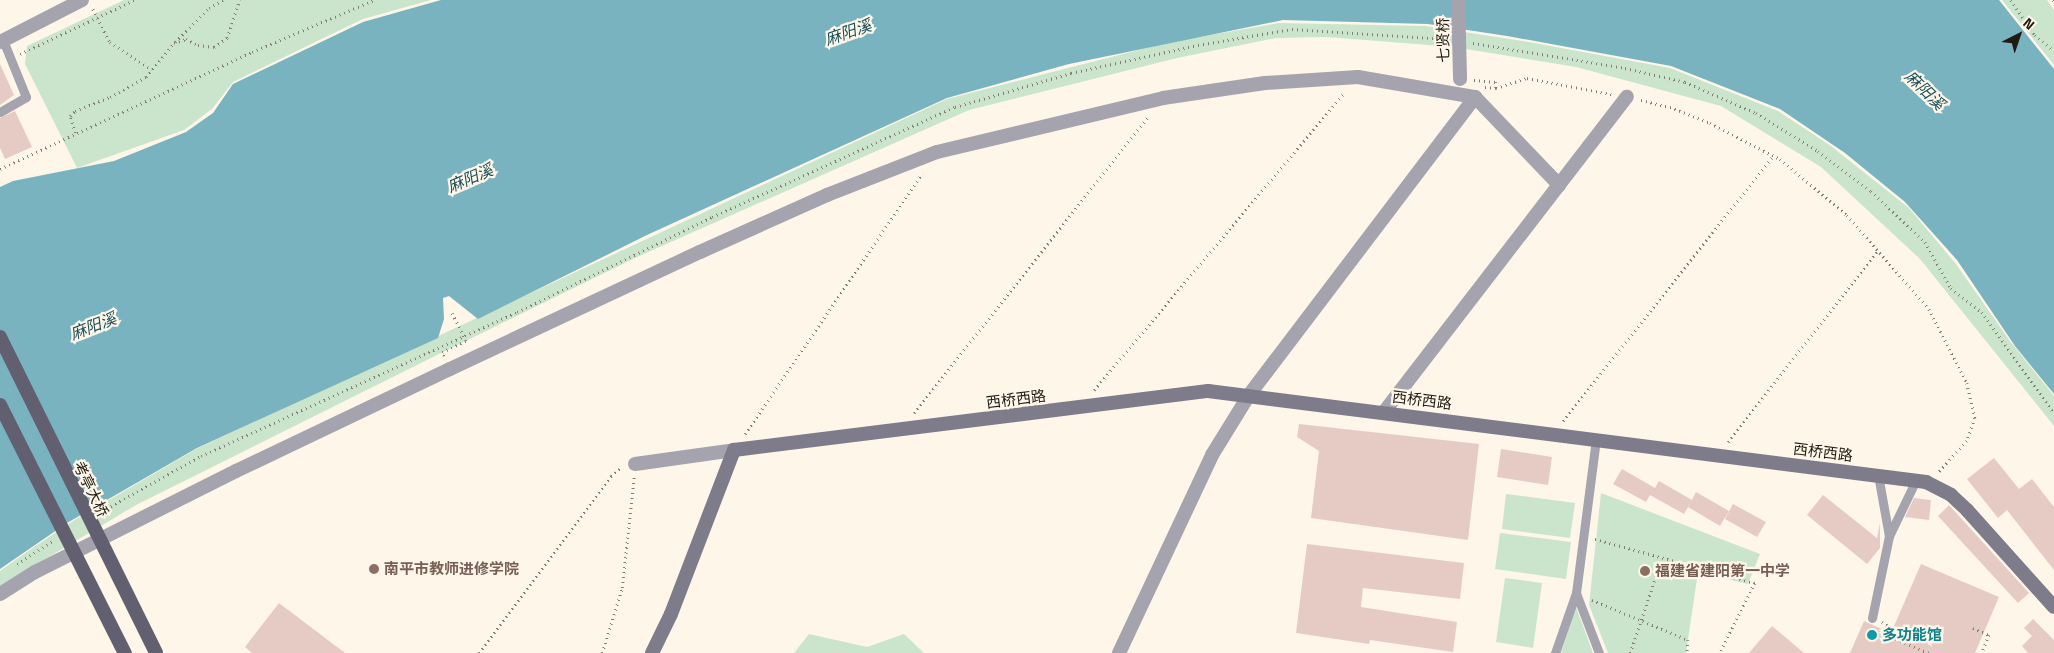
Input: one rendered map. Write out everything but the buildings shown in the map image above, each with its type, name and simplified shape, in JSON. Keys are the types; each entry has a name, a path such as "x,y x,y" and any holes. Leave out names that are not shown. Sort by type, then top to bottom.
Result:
{"main road":[{"name":"考亭大桥","path":"0,337 156,653"},
{"name":"西桥西路","path":"734,450 1208,391 1249,395 1921,481 1951,495 1967,510 2054,607"},
{"path":"0,405 125,653"},
{"path":"652,653 671,614 734,450"}],"street":[{"path":"2,41 82,0"},
{"name":"七贤桥","path":"1458,0 1460,79"},
{"path":"0,594 35,572 236,471 459,364 827,195 937,152 1163,98 1265,84 1358,77 1475,97 1560,185"},
{"path":"1119,653 1212,455 1249,395 1475,97"},
{"path":"1384,412 1627,97"},
{"path":"635,464 734,450"}],"lane":[{"path":"0,112 26,97 11,58 2,41"},
{"path":"1555,653 1576,593 1596,439"},
{"path":"1878,475 1889,536"},
{"path":"1872,618 1889,536 1921,481"},
{"path":"1576,593 1599,653"}],"path":[{"path":"88,0 110,42 152,70"},
{"path":"11,58 134,0"},
{"path":"76,134 70,116 75,111 110,97 152,70 174,43 209,8 223,0"},
{"path":"174,43 186,39 198,45 214,47 227,38 239,0"},
{"path":"0,169 374,0"},
{"path":"2011,0 2035,35 2054,51"},
{"path":"98,513 201,456 463,336 712,217 981,98 1071,73 1198,45 1292,30 1448,39"},
{"path":"1465,42 1625,68 1685,82 1756,113 1818,151 1871,191 1925,242 1951,288 1982,312 2054,414"},
{"path":"1081,407 1358,77"},
{"path":"1460,79 1496,82 1496,88 1527,78 1670,107 1710,122 1773,156 1847,215 1934,316 1967,383 1975,418 1967,441 1947,467 1921,481"},
{"path":"901,429 1163,98"},
{"path":"734,450 937,152"},
{"path":"1553,434 1773,156"},
{"path":"1719,455 1878,250"},
{"path":"442,352 466,341 452,313"},
{"path":"479,653 611,476 622,467 635,464 622,588 602,653"},
{"path":"1584,536 1755,583 1720,653"},
{"path":"16,565 57,538"},
{"path":"1630,653 1662,558"},
{"path":"1576,593 1688,640 1687,653"},
{"path":"1872,618 1892,628 1891,637 1929,653"},
{"path":"1973,628 1990,635 1982,653"}],"green space":[{"path":"124,0 431,0 363,19 233,82 212,109 184,130 77,168 25,64 27,46"},
{"path":"2002,0 2047,0 2054,10 2054,65"},
{"path":"1279,23 1425,26 1529,42 1670,68 1778,111 1831,146 1909,208 1956,264 2010,341 2054,396 2054,426 1920,259 1821,167 1721,106 1576,67 1454,47 1327,37 1276,38 1177,58 969,110 637,257 437,355 136,505 0,586 0,571 31,549 73,521 198,448 947,99 1170,42"},
{"path":"1601,493 1760,554 1748,584 1698,572 1686,653 1608,653 1589,605"},
{"path":"1506,494 1575,503 1570,538 1502,529"},
{"path":"1500,533 1571,542 1566,579 1495,569"},
{"path":"1505,578 1542,583 1533,648 1496,642"},
{"path":"1576,607 1593,653 1561,653"},
{"path":"809,634 867,647 904,634 924,653 794,653"}],"water":[{"name":"麻阳溪","path":"441,0 1999,0 2054,69 2054,394 2015,346 1957,260 1905,202 1845,153 1780,109 1671,66 1507,36 1428,24 1283,20 1069,64 947,98 647,235 478,319 449,296 443,298 444,319 438,338 197,448 67,523 0,569 0,187 13,181 114,161 186,132 213,113 233,84 363,22"}],"place":[{"name":"南平市教师进修学院","path":"374,569"},
{"name":"福建省建阳第一中学","path":"1645,571"},
{"name":"多功能馆","path":"1872,635"}]}
